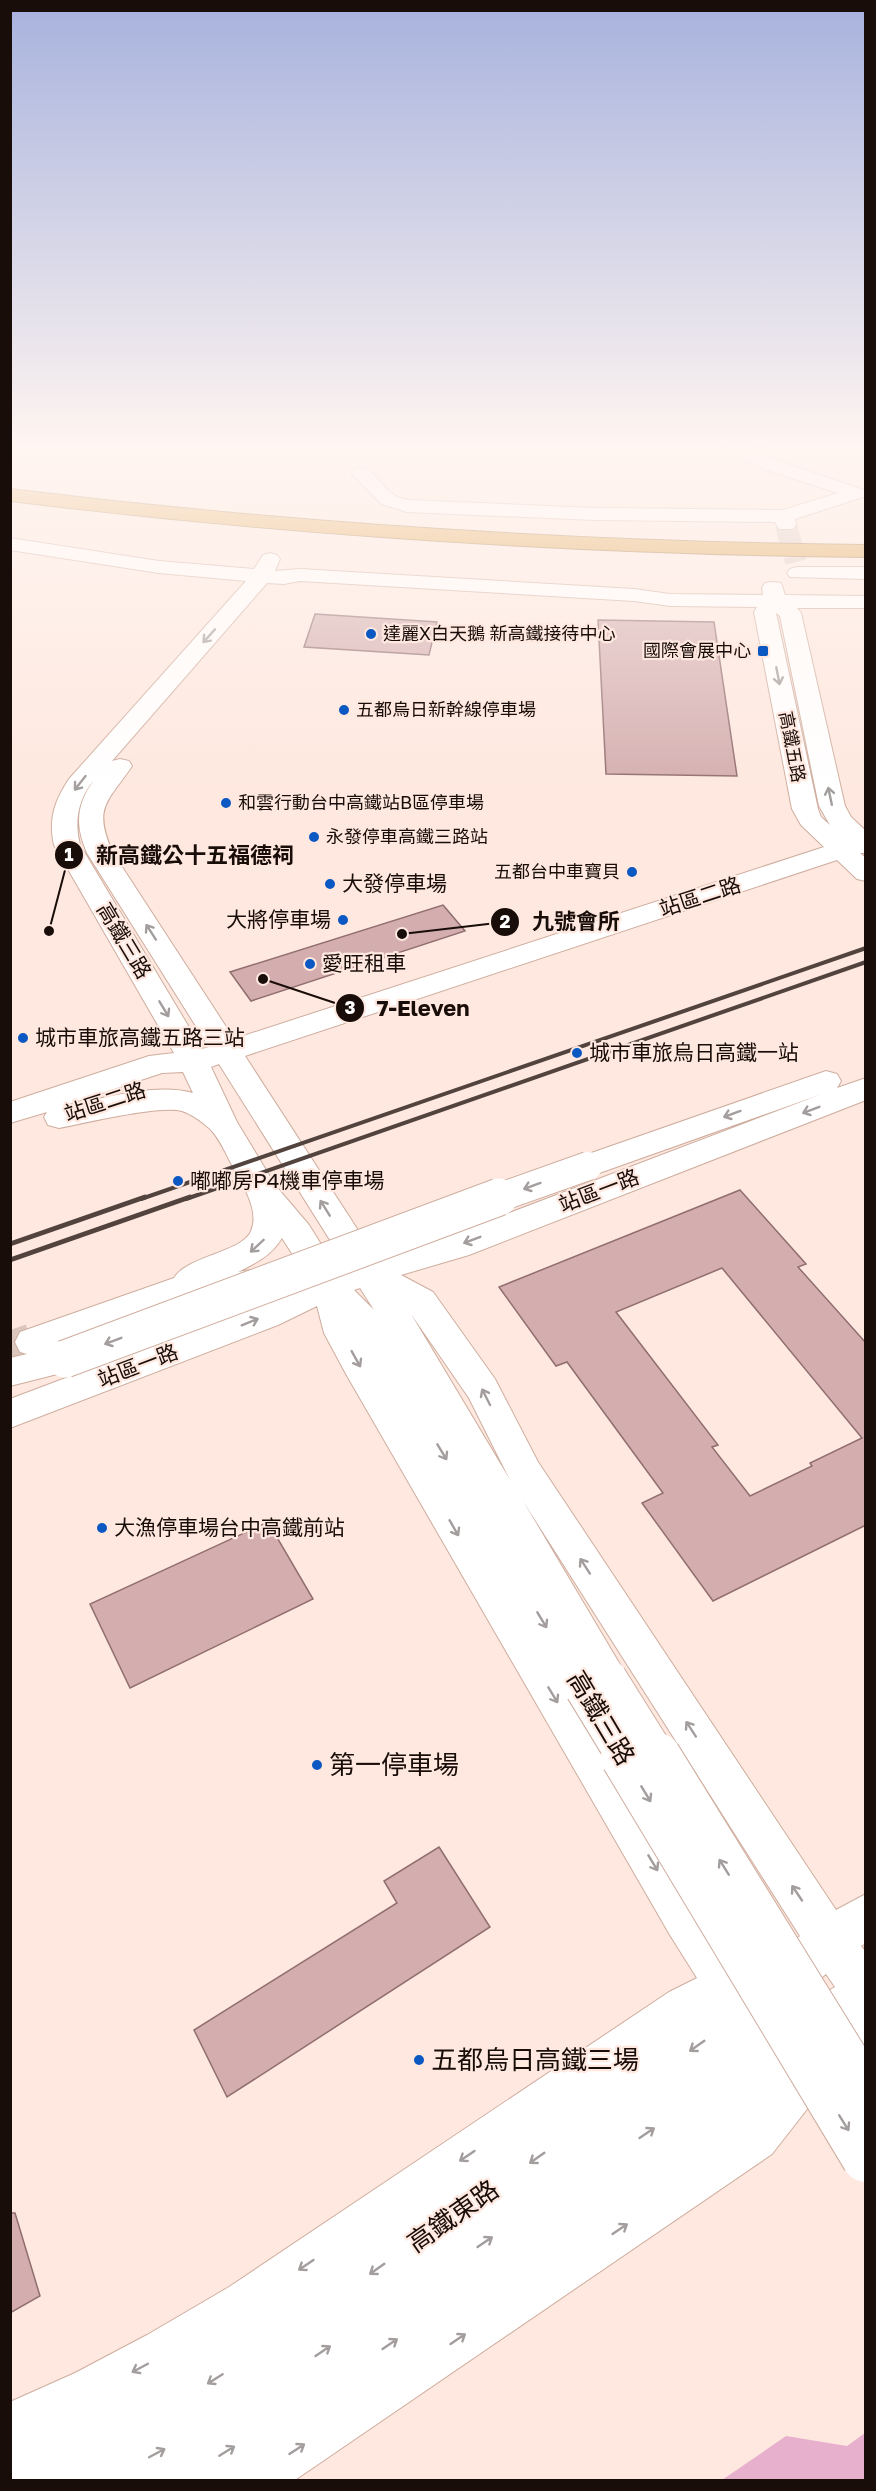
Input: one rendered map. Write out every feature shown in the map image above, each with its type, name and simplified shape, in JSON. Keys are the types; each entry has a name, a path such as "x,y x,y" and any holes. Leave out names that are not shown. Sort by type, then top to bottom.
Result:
{"street":[{"path":"77,562 111,567 277,568 564,582 866,602"},
{"path":"128,562 159,567"},
{"path":"228,562 277,568 296,585 635,604 866,587"},
{"name":"高鐵三路","path":"277,568 110,777 95,799 90,812 89,826 100,853 369,1274 596,1684 866,2158"},
{"name":"高鐵三路","path":"277,568 78,784 68,799 64,813 63,831 67,845 194,1062 222,1122 264,1192 297,1234 329,1285 365,1323 596,1684 866,2095"},
{"path":"774,595 797,568 866,573"},
{"name":"高鐵五路","path":"774,595 765,612 805,809 810,820 856,846 866,873"},
{"name":"站區二路","path":"10,1113 160,1063 194,1062 227,1052 856,846"},
{"name":"站區二路","path":"10,1133 170,1080 194,1062"},
{"path":"10,1372 65,1359 429,1222 846,1073 866,1071"},
{"name":"站區一路","path":"10,1414 266,1316 329,1285 457,1246 866,1089"},
{"path":"59,1117 161,1098 191,1102 222,1122"},
{"path":"173,1291 212,1268 261,1245 271,1221 264,1192"},
{"name":"高鐵三路","path":"369,1274 421,1301 482,1389 525,1473 866,1994"},
{"name":"站區一路","path":"32,1342 173,1291 246,1283 329,1285"},
{"name":"高鐵三路","path":"329,1285 341,1333 358,1364 735,1998 782,2070"},
{"path":"104,1316 123,1313 138,1314 150,1319 158,1326 157,1347 149,1358 132,1368"},
{"name":"高鐵東路","path":"17,2481 106,2441 173,2404 264,2348 706,2040 735,1998 830,1941 866,1916"},
{"name":"高鐵東路","path":"106,2481 195,2433 782,2070 866,1994"},
{"path":"10,2430 94,2392 166,2354 247,2305 685,2008 735,1998"},
{"path":"177,2481 291,2411 737,2110 782,2070 866,2044"},
{"path":"248,2481 755,2137 782,2070"}],"shaded area":[{"path":"865,2433 865,2480 722,2480 786,2436 847,2446"}],"building":[{"name":"達麗X白天鵝 新高鐵接待中心","path":"315,614 437,622 429,655 304,647"},
{"path":"598,620 714,622 737,776 606,774"},
{"path":"443,905 465,931 251,1001 230,972"},
{"path":"740,1190 806,1264 798,1267 866,1343 866,1525 713,1601 642,1503 663,1493 567,1362 556,1366 499,1287","holes":["722,1268 862,1438 810,1463 812,1466 750,1496 712,1447 718,1445 616,1312"]},
{"path":"268,1522 313,1599 130,1688 90,1604"},
{"path":"439,1847 490,1927 227,2097 194,2030 397,1903 384,1881"},
{"path":"10,2213 15,2213 40,2296 10,2313"}],"tunnel":[{"path":"10,1350 32,1342"}],"railway":[{"path":"141,1199 866,948"},
{"path":"186,1199 866,962"},
{"path":"10,1244 145,1197"},
{"path":"10,1260 190,1197"}],"place":[{"name":"達麗X白天鵝 新高鐵接待中心","path":"371,634"},
{"name":"國際會展中心","path":"763,651"},
{"name":"五都烏日新幹線停車場","path":"344,710"},
{"name":"和雲行動台中高鐵站B區停車場","path":"226,803"},
{"name":"永發停車高鐵三路站","path":"314,837"},
{"name":"五都台中車寶貝","path":"632,872"},
{"name":"大發停車場","path":"330,884"},
{"name":"大將停車場","path":"343,920"},
{"name":"新高鐵公十五福德祠","path":"49,931"},
{"name":"九號會所","path":"402,934"},
{"name":"愛旺租車","path":"310,964"},
{"name":"7-Eleven","path":"263,979"},
{"name":"城市車旅高鐵五路三站","path":"23,1038"},
{"name":"城市車旅烏日高鐵一站","path":"577,1053"},
{"name":"嘟嘟房P4機車停車場","path":"178,1181"},
{"name":"大漁停車場台中高鐵前站","path":"102,1528"},
{"name":"第一停車場","path":"317,1765"},
{"name":"五都烏日高鐵三場","path":"419,2060"}]}
